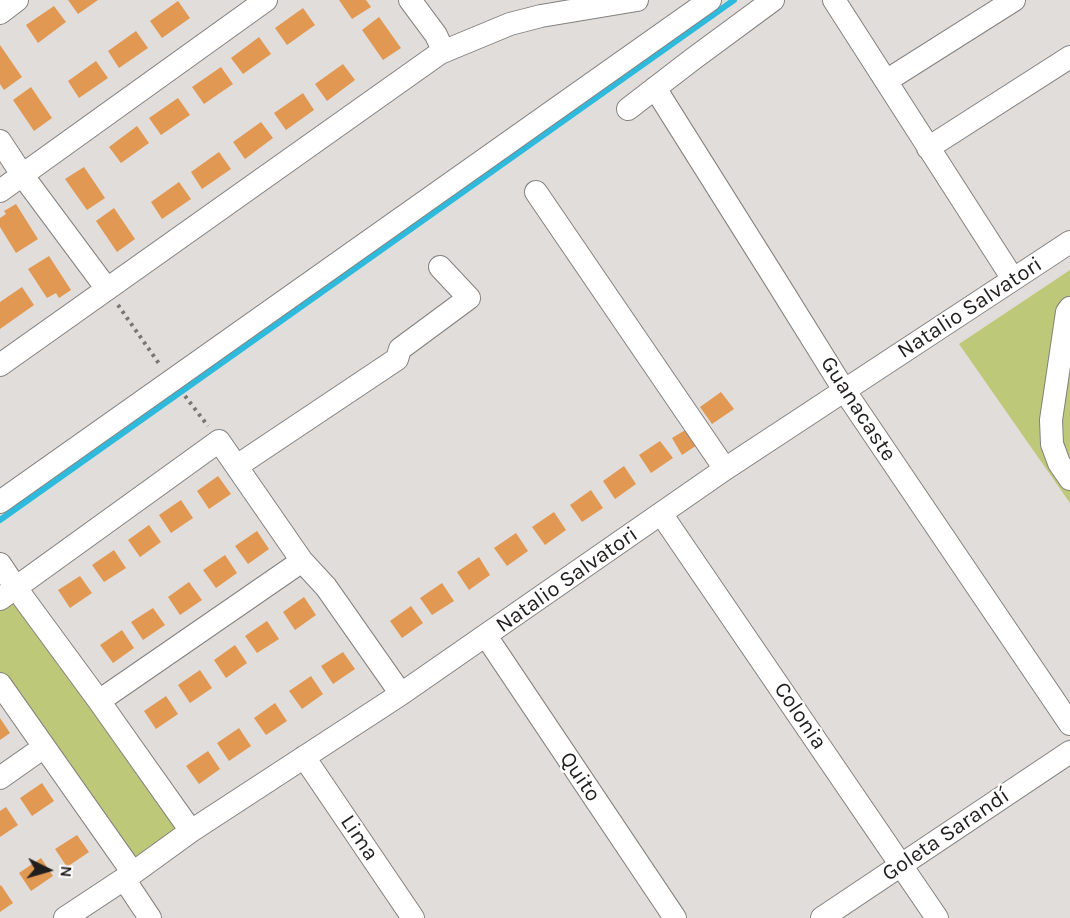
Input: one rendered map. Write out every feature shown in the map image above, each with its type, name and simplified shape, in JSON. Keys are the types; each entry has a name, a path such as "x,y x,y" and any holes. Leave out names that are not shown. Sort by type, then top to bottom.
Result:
{"street":[{"path":"0,12 17,0"},
{"path":"0,191 266,0"},
{"path":"410,0 436,35 441,46 440,53"},
{"path":"0,364 440,53 510,24 541,16 637,0"},
{"path":"0,502 710,0"},
{"path":"628,109 773,0"},
{"path":"834,0 1013,279"},
{"path":"886,81 1014,0"},
{"path":"928,148 1070,57"},
{"name":"Guanacaste","path":"655,88 844,390 1070,724"},
{"path":"0,141 23,176 107,289"},
{"path":"536,192 725,470"},
{"name":"Natalio Salvatori","path":"65,918 191,831 401,694 725,470 1070,242"},
{"path":"237,466 397,359 399,349 469,298 440,267"},
{"path":"1070,308 1067,312 1051,420 1052,444 1059,463 1070,479"},
{"path":"191,831 99,701 5,580 219,441 302,561 326,587 401,694"},
{"name":"Colonia","path":"662,515 937,918"},
{"path":"99,701 302,561"},
{"name":"Quito","path":"486,636 675,918"},
{"path":"0,684 128,876 150,918"},
{"path":"0,778 44,747"},
{"name":"Goleta Sarandí","path":"822,918 1070,753"},
{"name":"Lima","path":"304,757 413,918"}],"path":[{"path":"107,289 171,381"}],"green space":[{"path":"1070,270 1070,503 959,344"},
{"path":"0,564 191,831 133,873 0,684"}],"building":[{"path":"68,0 98,0 78,14"},
{"path":"339,0 366,0 371,7 352,19"},
{"path":"178,1 190,18 162,38 150,21"},
{"path":"54,6 66,22 38,43 26,25"},
{"path":"303,8 315,25 287,45 275,28"},
{"path":"379,17 401,48 383,60 362,30"},
{"path":"136,31 148,48 119,68 108,51"},
{"path":"259,37 271,54 243,74 231,58"},
{"path":"0,45 22,77 4,90 0,84"},
{"path":"96,61 108,78 79,98 68,81"},
{"path":"343,64 355,80 327,101 315,84"},
{"path":"221,67 233,84 204,104 192,87"},
{"path":"31,87 52,118 34,131 13,100"},
{"path":"303,93 314,110 286,130 274,113"},
{"path":"178,98 190,115 161,135 149,118"},
{"path":"261,122 273,138 245,159 233,142"},
{"path":"137,126 149,143 121,163 109,147"},
{"path":"219,152 231,169 202,189 191,172"},
{"path":"84,167 105,198 87,210 65,179"},
{"path":"179,182 191,199 162,219 151,202"},
{"path":"16,204 38,239 16,253 0,227 0,218 6,214 4,211"},
{"path":"114,208 135,239 117,252 96,221"},
{"path":"49,256 71,290 59,298 56,293 47,298 28,269"},
{"path":"22,287 34,305 0,329 0,302"},
{"path":"721,392 734,409 712,424 700,407"},
{"path":"687,429 697,445 682,455 672,438"},
{"path":"660,441 673,458 651,473 639,455"},
{"path":"624,466 636,484 615,499 603,481"},
{"path":"218,476 231,494 209,509 197,491"},
{"path":"591,490 603,508 582,522 570,505"},
{"path":"181,500 193,518 171,533 159,515"},
{"path":"554,512 566,530 545,545 532,527"},
{"path":"149,525 161,542 140,557 128,540"},
{"path":"257,531 269,549 248,564 235,546"},
{"path":"516,533 528,551 507,566 494,548"},
{"path":"114,550 126,568 104,582 92,565"},
{"path":"225,555 237,573 216,588 203,570"},
{"path":"479,557 490,575 469,590 457,572"},
{"path":"80,576 92,593 70,608 58,590"},
{"path":"189,582 202,600 180,615 168,597"},
{"path":"442,583 454,601 432,615 420,598"},
{"path":"304,597 316,615 295,630 283,612"},
{"path":"411,606 423,623 402,638 390,621"},
{"path":"153,608 165,625 143,640 131,622"},
{"path":"267,621 279,639 257,653 245,636"},
{"path":"122,630 134,648 113,663 100,645"},
{"path":"235,645 247,663 226,678 214,660"},
{"path":"343,652 355,669 333,684 321,666"},
{"path":"200,670 212,688 190,703 178,685"},
{"path":"311,676 323,694 302,709 289,691"},
{"path":"166,696 178,714 156,729 144,711"},
{"path":"275,703 287,721 266,735 254,718"},
{"path":"0,718 10,733 0,740"},
{"path":"239,728 251,746 229,761 217,743"},
{"path":"208,751 220,769 199,784 186,766"},
{"path":"42,783 54,801 32,816 20,798"},
{"path":"6,807 18,825 0,837 0,811"},
{"path":"77,835 89,852 67,867 55,849"},
{"path":"41,858 53,876 31,891 19,873"},
{"path":"0,886 13,903 0,912"}],"waterway":[{"path":"0,520 734,0"}]}
